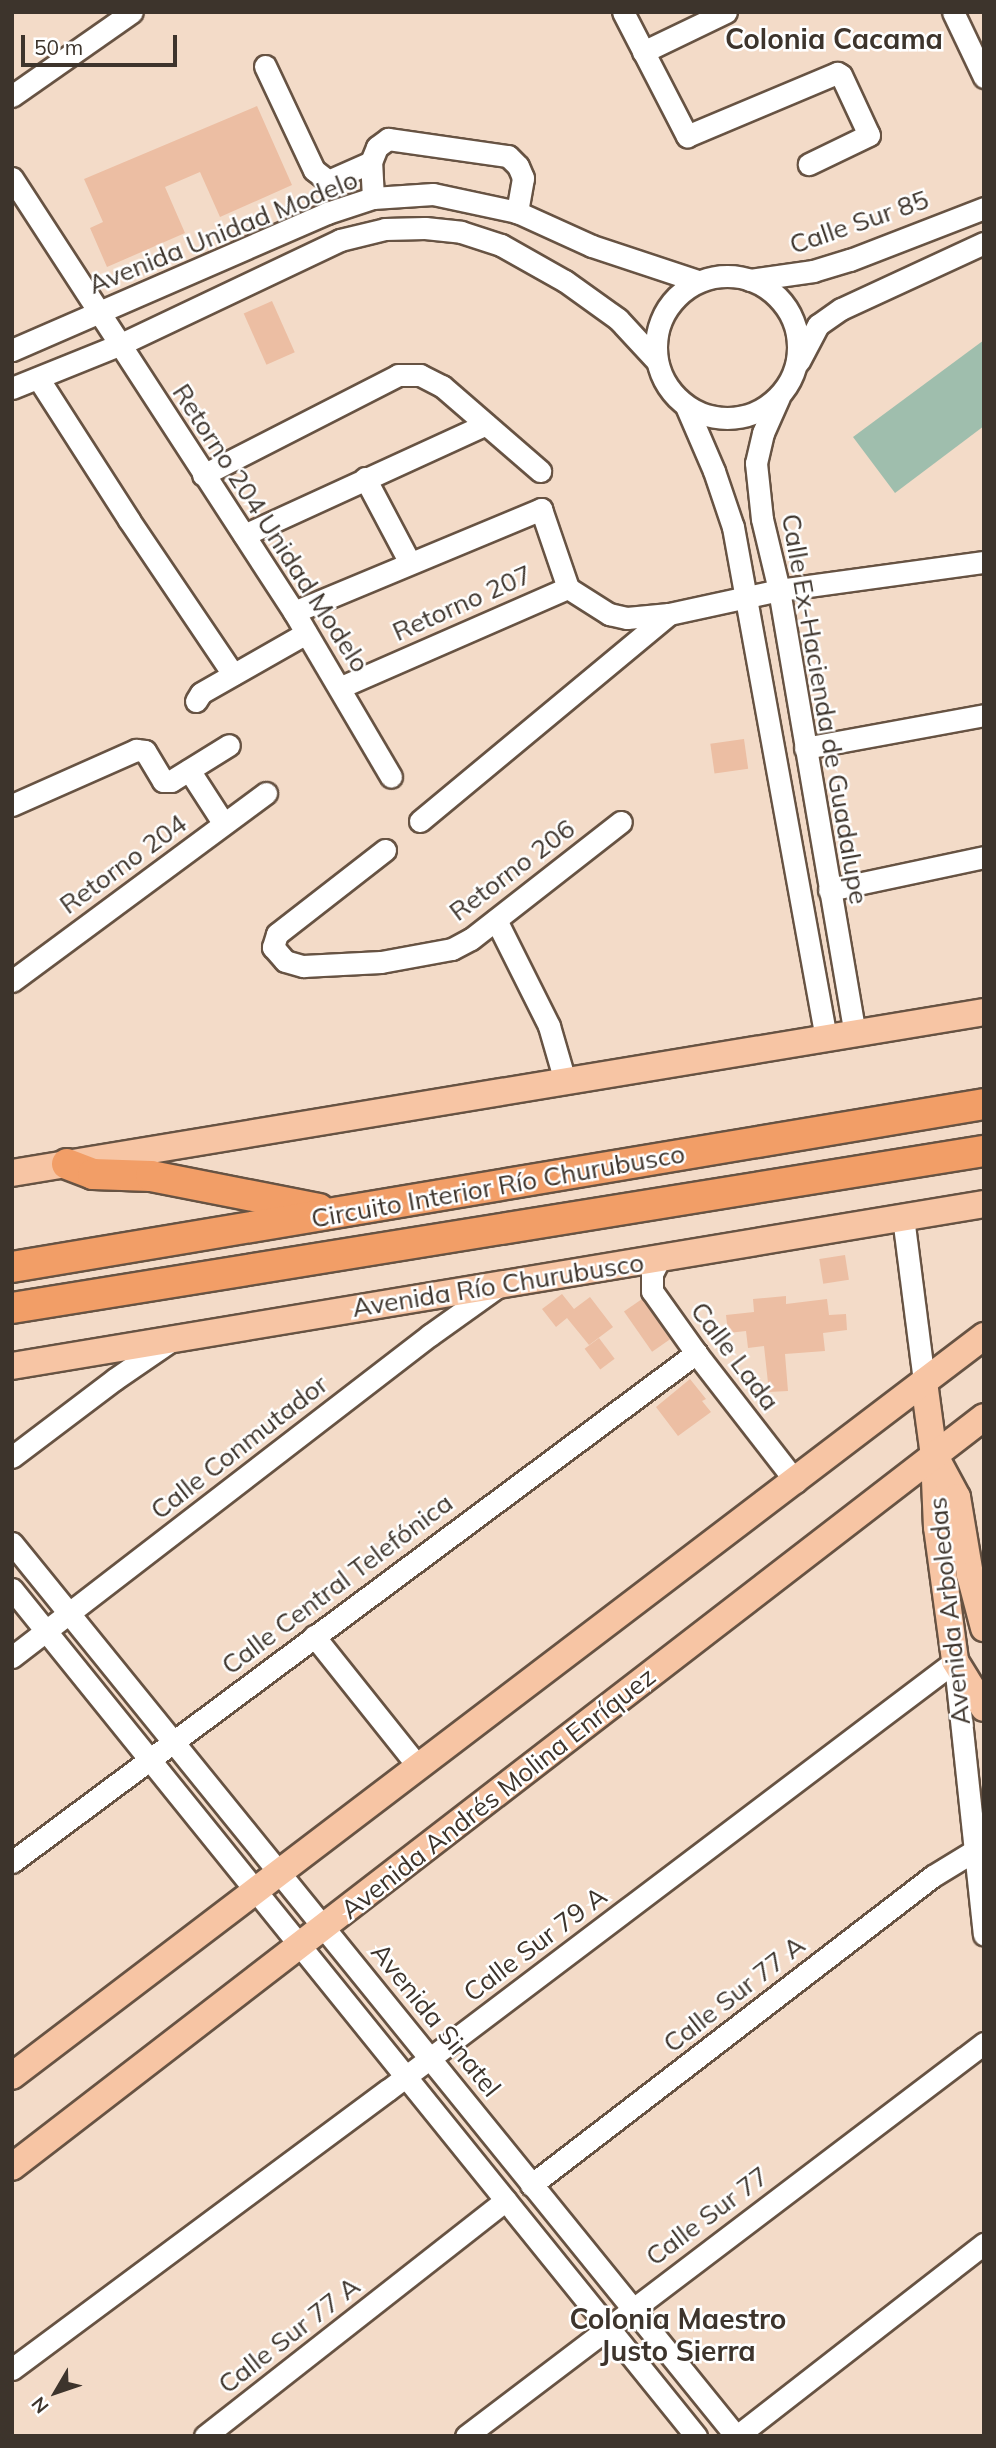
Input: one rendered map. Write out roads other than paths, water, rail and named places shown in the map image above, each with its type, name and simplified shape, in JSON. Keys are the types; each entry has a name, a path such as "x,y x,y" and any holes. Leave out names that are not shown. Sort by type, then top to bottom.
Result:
{"highway":[{"name":"Circuito Interior Río Churubusco","path":"12,1266 984,1104"},
{"name":"Circuito Interior Río Churubusco","path":"12,1308 984,1151"},
{"path":"67,1164 93,1174 151,1176 337,1213"}],"main road":[{"path":"12,1173 984,1012"},
{"name":"Avenida Río Churubusco","path":"12,1366 984,1204"},
{"path":"12,2076 258,1890 417,1765 796,1482 984,1336"},
{"name":"Avenida Arboledas","path":"924,1382 934,1456 937,1527 955,1661"},
{"name":"Avenida Andrés Molina Enríquez","path":"12,2167 984,1417"},
{"name":"Avenida Arboledas","path":"934,1456 957,1497 977,1571 984,1628"},
{"path":"955,1661 984,1707"}],"street":[{"path":"12,96 132,12"},
{"path":"623,12 682,131 687,136 836,73 841,75 869,135 809,164"},
{"path":"643,52 726,12"},
{"path":"954,12 984,77"},
{"path":"264,66 314,170 328,181 371,162"},
{"path":"373,198 371,162 377,147 388,139 508,156 518,166 523,178 517,212"},
{"name":"Retorno 204 Unidad Modelo","path":"12,178 294,612 341,687 391,777"},
{"name":"Avenida Unidad Modelo","path":"12,351 327,213 373,198 433,194 517,212 592,246 698,281"},
{"name":"Calle Sur 85","path":"750,280 813,271 850,260 984,208"},
{"name":"Avenida Unidad Modelo","path":"12,388 119,345 340,240 386,229 425,228 461,232 501,245 532,261 618,319 656,360"},
{"path":"686,406 709,417 734,419 759,412 779,397 818,325 841,309 984,243"},
{"path":"796,366 798,345 794,323 784,305 769,290 750,280 721,276 698,281 678,295 664,313 656,336 656,360 667,386 686,406 714,471 733,527 826,1038"},
{"path":"203,474 398,375 420,375 442,386 540,471"},
{"path":"38,377 129,520 233,674"},
{"name":"Calle Ex-Hacienda de Guadalupe","path":"779,397 763,433 756,463 762,519 779,590 855,1033"},
{"path":"244,535 486,424"},
{"path":"365,478 410,564"},
{"path":"294,612 541,509 568,588 609,614 627,618 669,614 779,590 984,562"},
{"name":"Retorno 207","path":"341,687 568,588"},
{"path":"420,821 669,614"},
{"path":"196,701 201,693 306,632"},
{"path":"805,748 984,715"},
{"path":"12,806 136,750 145,751 163,781 171,781 229,745"},
{"path":"189,770 224,824"},
{"name":"Retorno 204","path":"12,981 266,793"},
{"name":"Retorno 206","path":"385,850 277,934 273,947 285,961 303,966 381,962 452,949 471,939 621,822"},
{"path":"829,890 984,857"},
{"path":"496,920 549,1026 565,1081"},
{"name":"Avenida Arboledas","path":"903,1217 924,1382"},
{"name":"Calle Lada","path":"660,1258 652,1274 652,1291 696,1353 796,1482"},
{"name":"Calle Conmutador","path":"12,1657 430,1335 501,1284"},
{"path":"12,1457 115,1378 175,1338"},
{"name":"Calle Central Telefónica","path":"12,1862 696,1353"},
{"name":"Avenida Sinatel","path":"12,1543 736,2436"},
{"path":"12,1589 408,2075 696,2436"},
{"path":"314,1636 417,1765"},
{"name":"Avenida Arboledas","path":"955,1661 984,1934"},
{"name":"Calle Sur 79 A","path":"12,2368 408,2075 955,1661"},
{"name":"Calle Sur 77 A","path":"531,2185 933,1876 974,1851"},
{"name":"Calle Sur 77","path":"466,2436 984,2043"},
{"name":"Calle Sur 77 A","path":"205,2436 506,2200"},
{"path":"736,2436 984,2244"}],"district":[{"name":"Colonia Cacama","path":"834,39"},
{"name":"Colonia Maestro Justo Sierra","path":"678,2335"}]}
